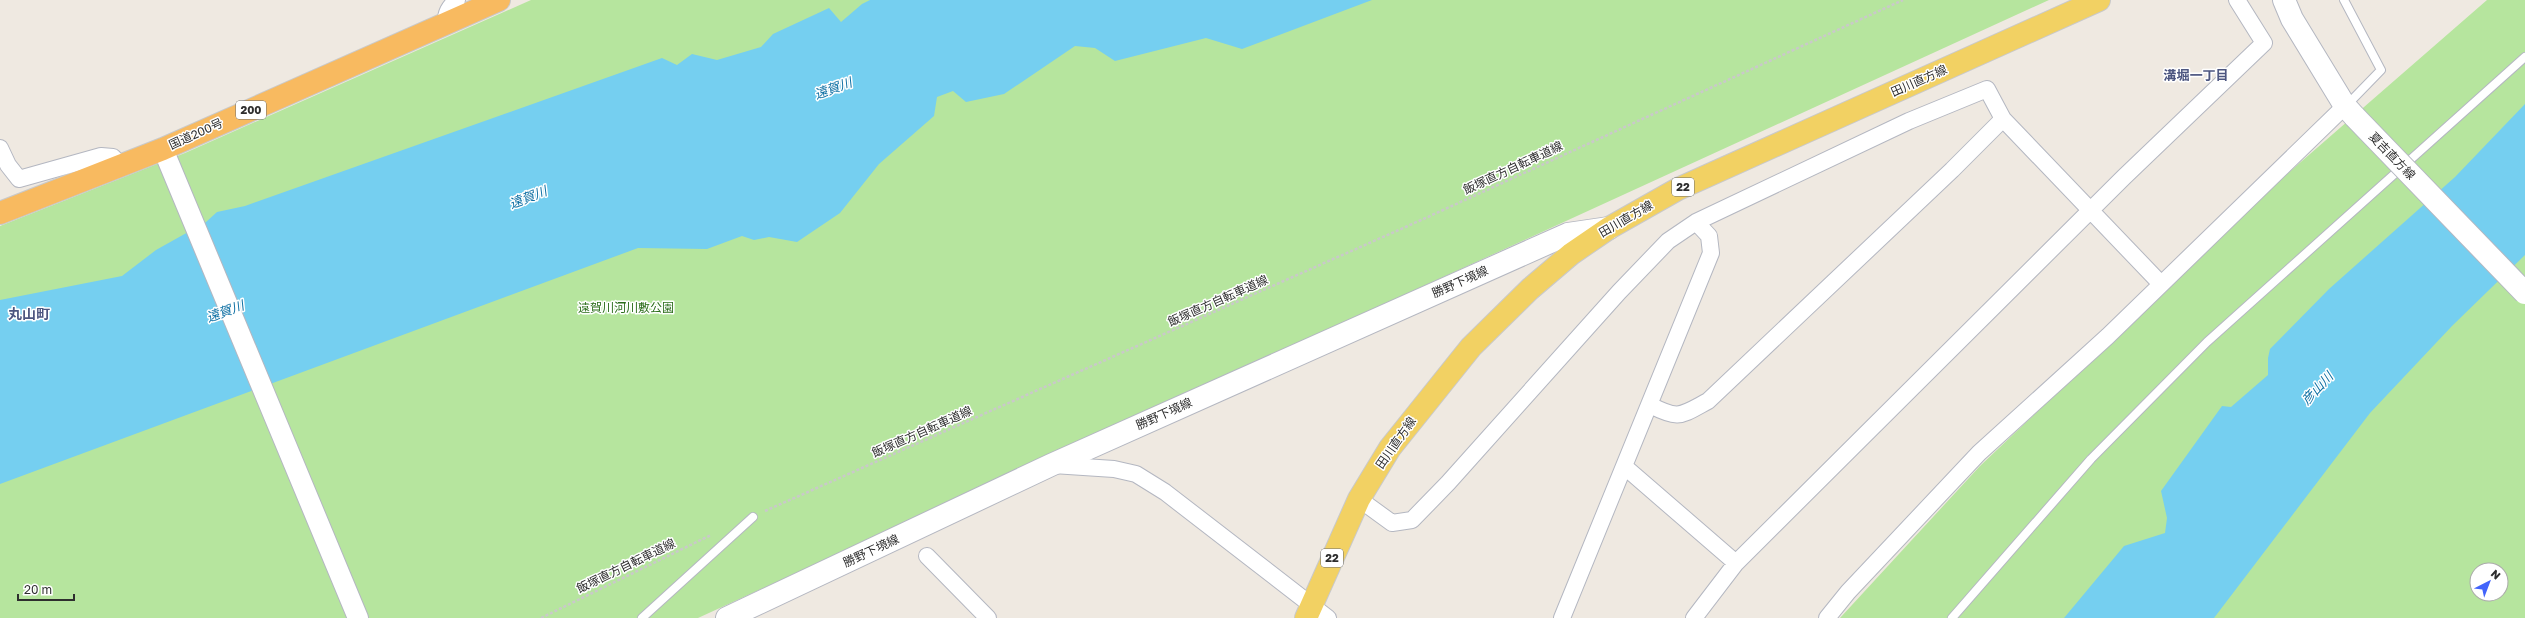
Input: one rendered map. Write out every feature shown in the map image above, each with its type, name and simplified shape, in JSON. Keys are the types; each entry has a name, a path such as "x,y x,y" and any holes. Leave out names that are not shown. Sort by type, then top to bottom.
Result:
{"highway":[{"name":"国道200号","path":"0,213 121,166 166,156 499,0"}],"main road":[{"name":"田川直方線","path":"1309,611 1359,499 1390,448 1471,347 1530,289 1571,254 1608,228 1678,189 2099,0"},
{"name":"夏吉直方線","path":"2284,0 2292,19 2350,112 2525,294"},
{"name":"勝野下境線","path":"726,618 1051,465 1568,234 1608,228"}],"street":[{"path":"446,24 446,16 450,6 457,0"},
{"path":"1694,618 1736,563 2090,211 2264,43 2237,0"},
{"path":"1359,499 1392,523 1412,520 1448,483 1619,292 1668,241 1696,222 1909,121 1987,89 2003,120 2161,284"},
{"path":"1826,618 1980,453 2108,336 2161,284 2350,112"},
{"path":"1650,405 1672,416 1686,413 1708,401 2003,120"},
{"path":"0,148 8,165 18,179 101,156 113,157 121,166"},
{"path":"166,156 358,618"},
{"path":"1562,618 1711,253 1709,236 1696,222"},
{"path":"1051,465 1114,469 1136,474 1165,492 1309,611 1328,618"},
{"path":"1624,467 1736,563"},
{"path":"927,556 988,618"}],"lane":[{"path":"2344,0 2381,70 2350,112"},
{"path":"1952,618 2091,459 2207,342 2525,57"},
{"path":"642,618 753,517"}],"path":[{"name":"飯塚直方自転車道線","path":"753,517 1419,221 1903,0"},
{"name":"飯塚直方自転車道線","path":"540,618 713,535"}],"green space":[{"name":"遠賀川河川敷公園","path":"531,0 2049,0 698,618 0,618 0,226 185,153"},
{"path":"2487,0 2525,0 2525,618 1840,618 1980,466 2287,174"}],"water":[{"name":"遠賀川","path":"870,0 1372,0 1242,49 1206,38 1115,61 1095,48 1075,46 1004,94 966,102 953,91 937,97 934,116 879,164 840,213 797,242 769,237 754,240 742,236 707,249 638,248 0,484 0,300 122,276 156,250 206,222 217,212 245,206 662,58 677,65 692,54 717,60 761,47 773,34 829,8 841,22 862,4"},
{"name":"彦山川","path":"2525,104 2525,255 2452,326 2370,413 2214,618 2064,618 2124,546 2165,533 2167,518 2161,491 2222,406 2231,407 2268,375 2268,358 2270,349 2329,289 2455,177"}],"district":[{"name":"溝堀一丁目","path":"2196,75"},
{"name":"丸山町","path":"29,314"}]}
